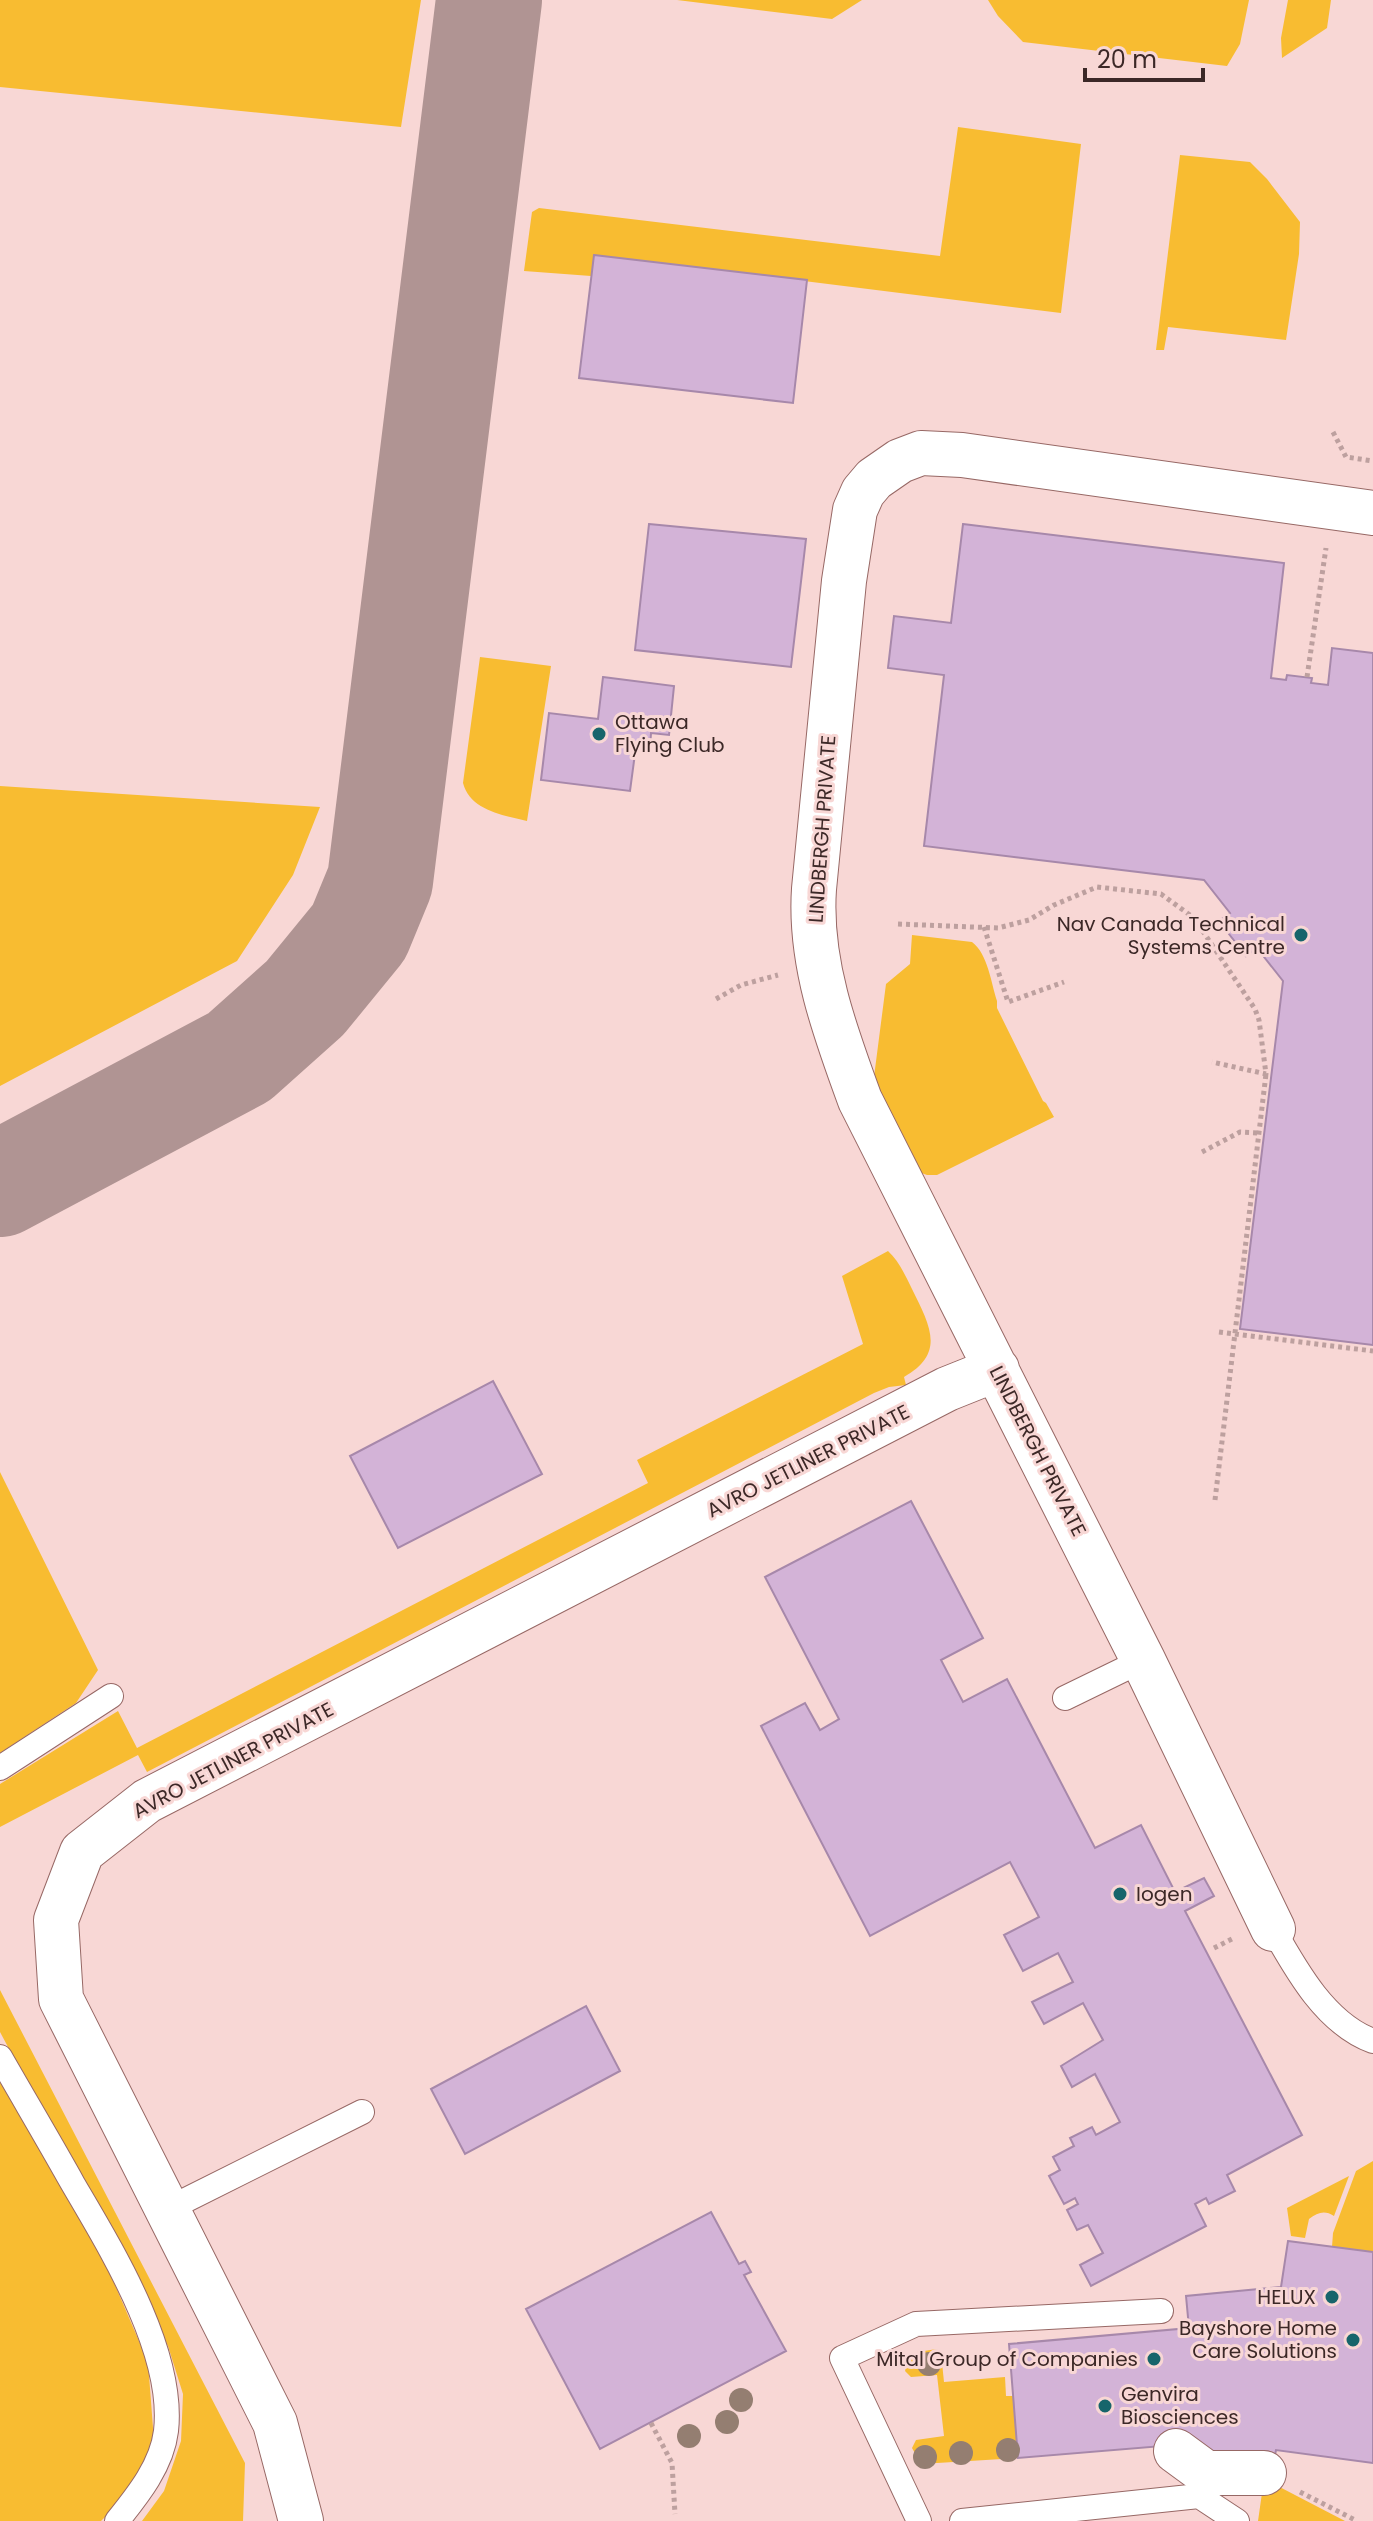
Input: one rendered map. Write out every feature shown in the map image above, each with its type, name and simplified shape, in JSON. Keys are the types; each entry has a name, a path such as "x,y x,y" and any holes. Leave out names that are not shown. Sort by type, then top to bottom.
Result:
{"street":[{"name":"LINDBERGH PRIVATE","path":"1273,1929 1143,1660 860,1100 834,1031 817,956 814,889 843,596 855,510 863,492 874,479 900,461 921,453 962,455 1352,510"},
{"name":"AVRO JETLINER PRIVATE","path":"301,2521 275,2423 61,1999 56,1920 82,1852 147,1801 947,1389 997,1369"},
{"path":"1176,2451 1206,2473 1242,2492"}],"lane":[{"path":"1065,1698 1143,1660"},
{"path":"0,1768 111,1696"},
{"path":"1273,1929 1295,1967 1326,2007 1356,2033 1373,2041"},
{"path":"0,2057 110,2248 151,2337 163,2385 166,2431 158,2458 141,2490 117,2521"},
{"path":"168,2209 362,2112"},
{"path":"919,2521 842,2358 916,2324 1161,2311"},
{"path":"962,2521 1242,2492"}],"path":[{"path":"1333,432 1346,457 1373,461"},
{"path":"1307,677 1352,510"},
{"path":"898,924 998,928 1029,920 1054,905 1097,887 1161,894 1194,918 1255,1009 1266,1074 1215,1500"},
{"path":"984,927 1008,1002 1064,982"},
{"path":"716,999 741,985 790,972"},
{"path":"1212,1062 1266,1074"},
{"path":"1202,1152 1240,1132 1259,1133"},
{"path":"1219,1332 1373,1351"},
{"path":"651,2423 672,2463 675,2514"},
{"path":"1242,2492 1357,2521"}],"shaded area":[{"path":"0,0 421,0 401,127 0,87"},
{"path":"677,0 862,0 832,19"},
{"path":"988,0 1249,0 1240,44 1227,66 1023,42 998,16"},
{"path":"1288,0 1331,0 1327,28 1282,58 1281,38"},
{"path":"958,127 1081,144 1061,313 594,255 591,276 524,271 532,212 539,208 940,256"},
{"path":"1180,155 1250,162 1300,222 1299,254 1286,340 1168,327 1164,350 1156,350"},
{"path":"480,657 551,666 527,821 488,810 472,799 463,783"},
{"path":"0,786 320,807 293,875 237,961 0,1086"},
{"path":"912,935 972,942 977,947 988,969 997,1008 1054,1117 937,1175 916,1171 905,1157 874,1077 886,984 910,964"},
{"path":"888,1251 912,1289 924,1314 930,1337 926,1358 904,1377 906,1385 874,1393 147,1772 138,1755 0,1827 0,1784 118,1711 137,1748 648,1483 637,1460 863,1344 842,1276"},
{"path":"0,1472 98,1670 76,1703 0,1753"},
{"path":"0,1990 245,2463 243,2521 142,2521 164,2491 181,2441 183,2394 168,2346 0,2032"},
{"path":"0,2082 100,2250 148,2362 154,2441 125,2497 101,2521 0,2521"},
{"path":"1373,2161 1373,2252 1332,2247 1333,2233 1356,2171"},
{"path":"1349,2176 1334,2216 1325,2212 1315,2215 1309,2219 1305,2238 1291,2236 1287,2208"},
{"path":"937,2349 941,2353 944,2382 1005,2377 1006,2396 1013,2396 1018,2458 921,2464 912,2448 916,2440 944,2436 937,2375 911,2377 905,2371 908,2360 917,2352"},
{"path":"1264,2479 1345,2521 1258,2521"}],"building":[{"path":"594,255 807,280 793,403 579,378"},
{"path":"649,524 806,539 791,667 635,650"},
{"name":"Nav Canada Technical Systems Centre","path":"963,524 1284,563 1271,678 1286,680 1287,675 1312,678 1311,683 1328,685 1332,648 1373,653 1373,1345 1240,1329 1283,981 1257,948 1246,956 1219,921 1230,913 1204,880 924,846 944,675 888,668 894,616 951,623"},
{"name":"Ottawa Flying Club","path":"603,677 674,686 669,735 651,733 650,748 636,746 630,791 541,780 549,713 598,719"},
{"path":"493,1381 542,1474 398,1548 350,1456"},
{"name":"Iogen","path":"911,1501 983,1638 941,1660 963,1702 1007,1679 1095,1848 1141,1825 1175,1892 1204,1878 1214,1896 1185,1911 1302,2135 1227,2175 1235,2191 1209,2204 1206,2198 1195,2204 1206,2226 1091,2286 1080,2265 1103,2253 1088,2225 1077,2230 1067,2210 1078,2204 1075,2198 1064,2204 1049,2176 1060,2170 1053,2157 1074,2146 1070,2138 1092,2127 1096,2135 1120,2122 1095,2074 1072,2087 1061,2066 1103,2040 1083,2003 1044,2024 1032,2002 1073,1982 1058,1953 1023,1971 1004,1935 1039,1917 1010,1862 870,1936 761,1726 805,1703 820,1730 839,1719 765,1577"},
{"path":"586,2006 620,2071 465,2154 431,2089"},
{"path":"711,2212 739,2264 745,2261 751,2272 744,2275 786,2351 600,2449 526,2309"},
{"path":"1288,2241 1373,2252 1373,2463 1276,2450 1273,2465 1190,2472 1186,2444 1018,2458 1009,2344 1189,2328 1186,2296 1281,2287"}],"taxiway":[{"path":"0,1184 239,1057 305,998 359,932 380,881 489,0"}],"place":[{"name":"Ottawa Flying Club","path":"599,734"},
{"name":"Nav Canada Technical Systems Centre","path":"1301,935"},
{"name":"Iogen","path":"1120,1894"},
{"name":"HELUX","path":"1332,2297"},
{"name":"Bayshore Home Care Solutions","path":"1353,2340"},
{"name":"Mital Group of Companies","path":"1154,2359"},
{"name":"Genvira Biosciences","path":"1105,2406"}]}
